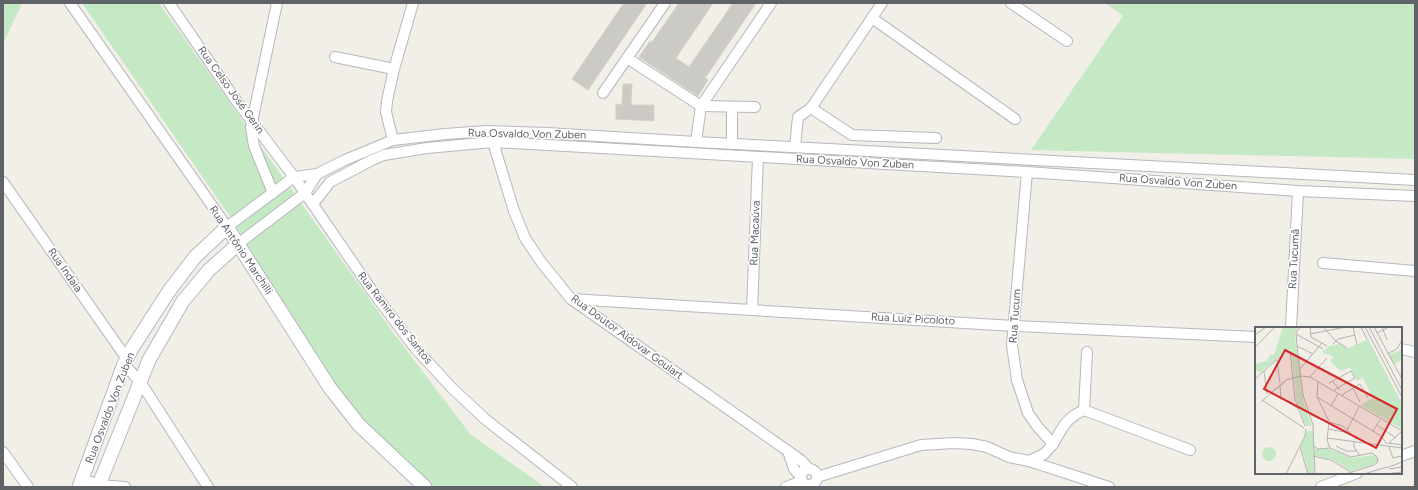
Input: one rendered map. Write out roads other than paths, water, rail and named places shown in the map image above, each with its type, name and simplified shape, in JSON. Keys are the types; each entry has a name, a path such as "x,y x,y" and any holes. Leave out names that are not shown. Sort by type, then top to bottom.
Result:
{"street":[{"name":"Rua Antônio Marchilli","path":"70,3 227,227 330,388 359,425 425,487"},
{"name":"Rua Celso José Gerin","path":"169,3 252,121 294,177"},
{"path":"273,193 254,146 252,121 277,3"},
{"path":"394,140 386,112 387,101 394,69 413,3"},
{"path":"603,93 664,3"},
{"path":"696,142 701,106 771,3"},
{"path":"795,147 798,117 811,108 882,3"},
{"path":"1011,3 1067,41"},
{"path":"872,18 1015,119"},
{"path":"335,57 394,69"},
{"path":"627,58 701,106 755,107"},
{"path":"732,107 732,144"},
{"path":"811,108 852,135 936,138"},
{"name":"Rua Osvaldo Von Zuben","path":"81,483 126,361 169,291 195,257 227,227 294,177 317,174 344,160 394,140 487,131 547,133 1415,180"},
{"name":"Rua Osvaldo Von Zuben","path":"313,204 330,182 384,155 427,148 493,142 1027,172 1298,191 1415,196"},
{"name":"Rua Doutor Aldovar Goulart","path":"493,142 514,211 525,238 541,262 571,299 802,461 809,469 813,470 810,482"},
{"name":"Rua Macaúva","path":"752,310 758,157"},
{"name":"Rua Tucum","path":"1027,172 1012,345 1017,380 1028,413 1053,444"},
{"name":"Rua Osvaldo Von Zuben","path":"99,486 149,360 183,301 209,270 238,244 305,193 317,174"},
{"name":"Rua Ramiro dos Santos","path":"294,177 373,292 420,354 452,388 485,419 572,487"},
{"name":"Rua Indaia","path":"3,182 141,383 208,487"},
{"name":"Rua Tucumã","path":"1290,327 1298,191"},
{"path":"1322,263 1415,272"},
{"name":"Rua Luíz Picoloto","path":"571,299 1014,326 1255,338"},
{"path":"1402,349 1415,352"},
{"path":"1084,410 1087,352"},
{"path":"1029,461 1044,454 1053,444 1066,422 1073,415 1084,410 1190,450"},
{"path":"786,487 810,482 921,445 954,443 987,447 1009,457 1029,461 1109,487"},
{"path":"788,451 794,468 810,482"},
{"path":"1402,456 1415,451"},
{"path":"3,452 28,487"},
{"path":"1321,487 1354,474"},
{"path":"81,483 99,486 125,487"}]}
